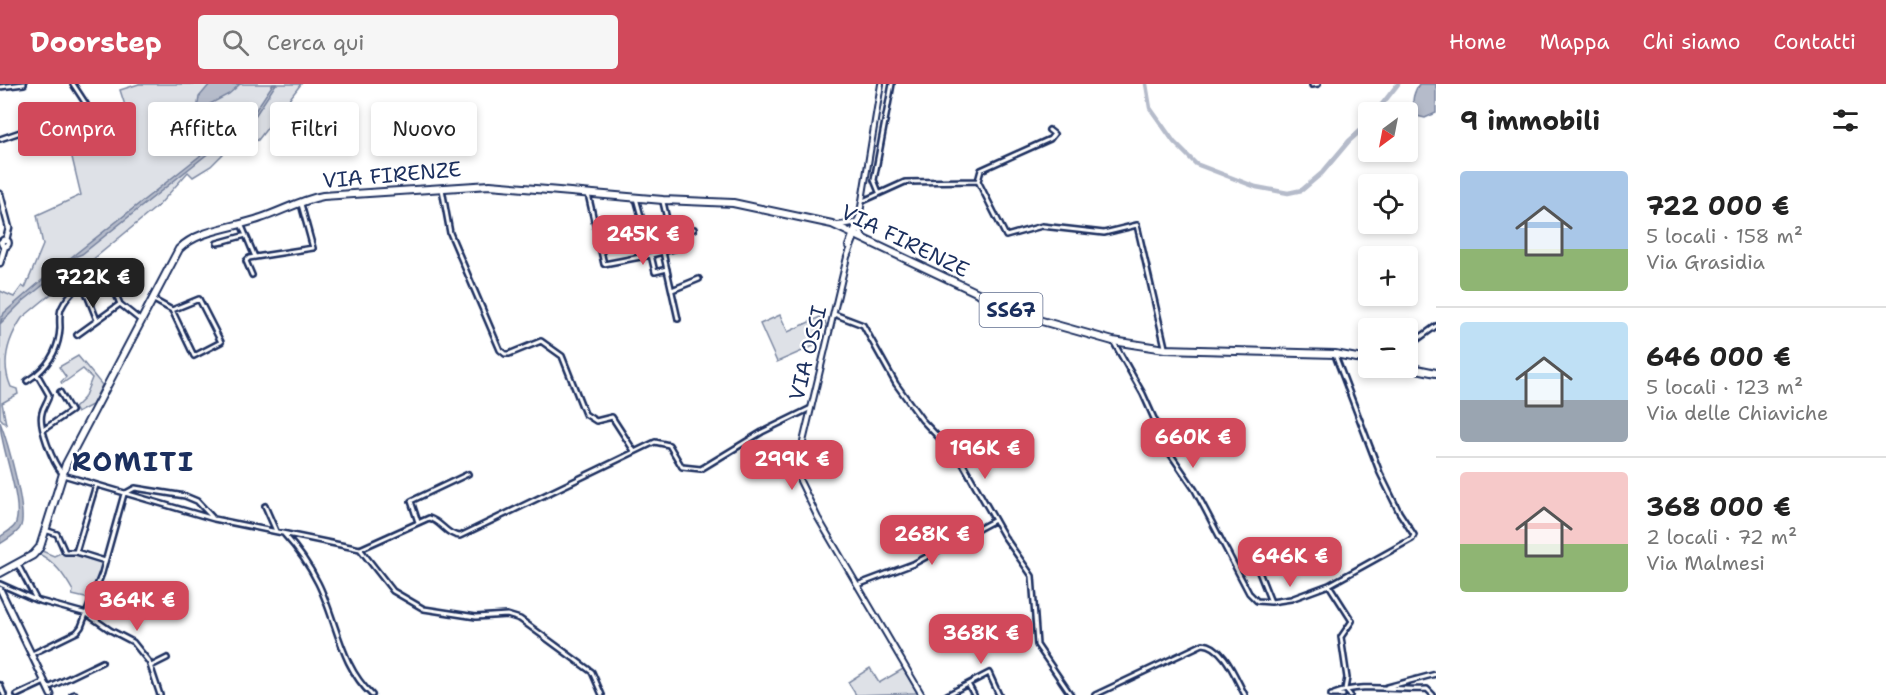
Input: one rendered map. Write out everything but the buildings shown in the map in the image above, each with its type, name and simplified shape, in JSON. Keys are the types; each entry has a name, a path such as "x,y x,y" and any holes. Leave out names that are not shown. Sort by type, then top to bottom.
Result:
{"main road":[{"name":"VIA FIRENZE","path":"0,573 37,551 62,474 140,320 179,249 189,240 244,226 300,202 323,196 490,185 663,200 733,203 832,224 852,237 867,241 1031,318 1113,341 1165,349 1335,354 1358,358"},
{"path":"0,194 9,228 3,243 0,263"},
{"path":"1418,370 1436,373"},
{"path":"0,589 51,695"}],"street":[{"path":"0,87 24,84"},
{"path":"73,84 85,102"},
{"path":"879,192 874,180 892,84"},
{"path":"1312,85 1318,84"},
{"path":"852,237 863,201 881,86"},
{"path":"1049,130 1054,134 1050,139 981,170 978,181 1006,236 1042,226 1104,233 1137,225 1165,349"},
{"path":"0,139 18,133"},
{"path":"863,201 879,192 915,180 925,183 978,181"},
{"path":"442,189 450,232 500,350 509,354 538,342 545,343 566,359 585,414 596,421 612,417 634,451"},
{"path":"588,194 604,264 685,246"},
{"path":"636,198 645,231"},
{"path":"663,200 674,249"},
{"path":"252,275 246,261 255,257 313,248 300,202"},
{"path":"860,213 860,226 867,241"},
{"path":"832,224 845,226 855,223"},
{"path":"244,226 255,257"},
{"path":"852,237 860,226"},
{"path":"671,234 694,229"},
{"path":"211,233 218,241 225,242 246,235"},
{"name":"VIA OSSI","path":"852,237 800,457 800,481 806,498 922,695"},
{"path":"663,252 678,319"},
{"path":"651,255 655,272 667,269"},
{"path":"27,381 49,363 55,351 60,334 61,309 82,282 104,266 120,304 140,320"},
{"path":"672,290 699,279"},
{"path":"82,282 97,320"},
{"path":"151,299 172,310 194,356 221,342 199,299 172,310"},
{"path":"77,335 120,304"},
{"path":"834,314 863,326 896,384 922,420 962,462 995,520 1032,576 1037,645 1071,695"},
{"path":"1418,339 1436,326"},
{"path":"1113,341 1147,402 1169,452 1195,490 1249,593 1257,601 1271,602 1291,599 1329,585 1412,540 1414,535 1399,512 1380,473 1335,354"},
{"path":"37,374 48,395 41,417 43,430 56,466 62,474 214,519 360,549 429,518 437,520 449,533 460,536 655,442 664,442 669,445 682,467 701,469 762,432 811,408"},
{"path":"43,430 71,411 60,392"},
{"path":"418,522 411,501 468,474"},
{"path":"76,552 96,485"},
{"path":"32,654 77,632 87,614 124,494 135,488 185,496 197,501 214,519"},
{"path":"265,506 276,531"},
{"path":"857,585 921,560 995,520"},
{"path":"45,530 57,534 65,552 76,552 105,561"},
{"path":"283,532 318,583 356,679 372,695"},
{"path":"360,549 399,597 424,609 476,617 499,614 520,619 592,672 603,695"},
{"path":"18,563 36,600"},
{"path":"1259,572 1271,602"},
{"path":"0,584 36,600 87,614 133,642 151,666 160,695"},
{"path":"1329,585 1352,621 1341,637 1347,678 1345,689"},
{"path":"1095,695 1203,644 1212,645 1220,653 1245,695"},
{"path":"151,666 167,658"},
{"path":"48,688 102,662"},
{"path":"947,695 989,673 999,695"},
{"path":"1385,687 1436,674"},
{"path":"17,695 45,682"},
{"path":"968,684 974,695"},
{"path":"0,686 4,695"},
{"path":"1332,694 1345,689 1385,687 1427,689 1433,695"},
{"path":"1345,689 1350,695"},
{"path":"1332,694 1343,695"}],"shaded area":[{"path":"139,84 301,84 287,102 270,102 270,124 258,140 258,102 148,102 148,156 221,156 211,166 193,177 188,172 159,205 22,318 9,342 7,351 8,378 11,387 17,389 18,394 2,403 6,424 0,418 0,291 14,297 22,286 25,288 43,245 37,215 81,195 72,156 136,156 136,102 124,102 120,90"},
{"path":"780,315 788,332 822,316 827,326 816,331 818,336 814,346 777,362 760,324"},
{"path":"78,356 102,385 92,405 77,413 74,408 84,398 92,378 83,369 62,384 61,382 66,377 59,367"},
{"path":"42,551 54,556 63,552 65,555 76,554 103,562 90,599 72,595 73,591 59,570 39,554"},
{"path":"870,668 879,683 903,669 918,693 856,695 848,682"}],"water":[{"path":"210,84 240,84 229,94 214,102 198,102 199,97"},
{"path":"273,84 276,84 258,111 258,106"},
{"path":"1419,84 1436,84 1436,113 1425,118 1418,116 1418,102 1413,102"},
{"path":"200,156 205,156 82,254 74,257 72,262 22,302 0,324 4,313 41,281"},
{"path":"0,422 15,475 22,518 21,526 17,531 0,544 0,537 15,525 17,504"}],"waterway":[{"path":"1146,84 1150,108 1174,142 1196,164 1256,187 1288,193 1302,190 1322,173 1358,133"},
{"path":"1384,102 1398,84"}],"district":[{"name":"ROMITI","path":"133,461"}]}
